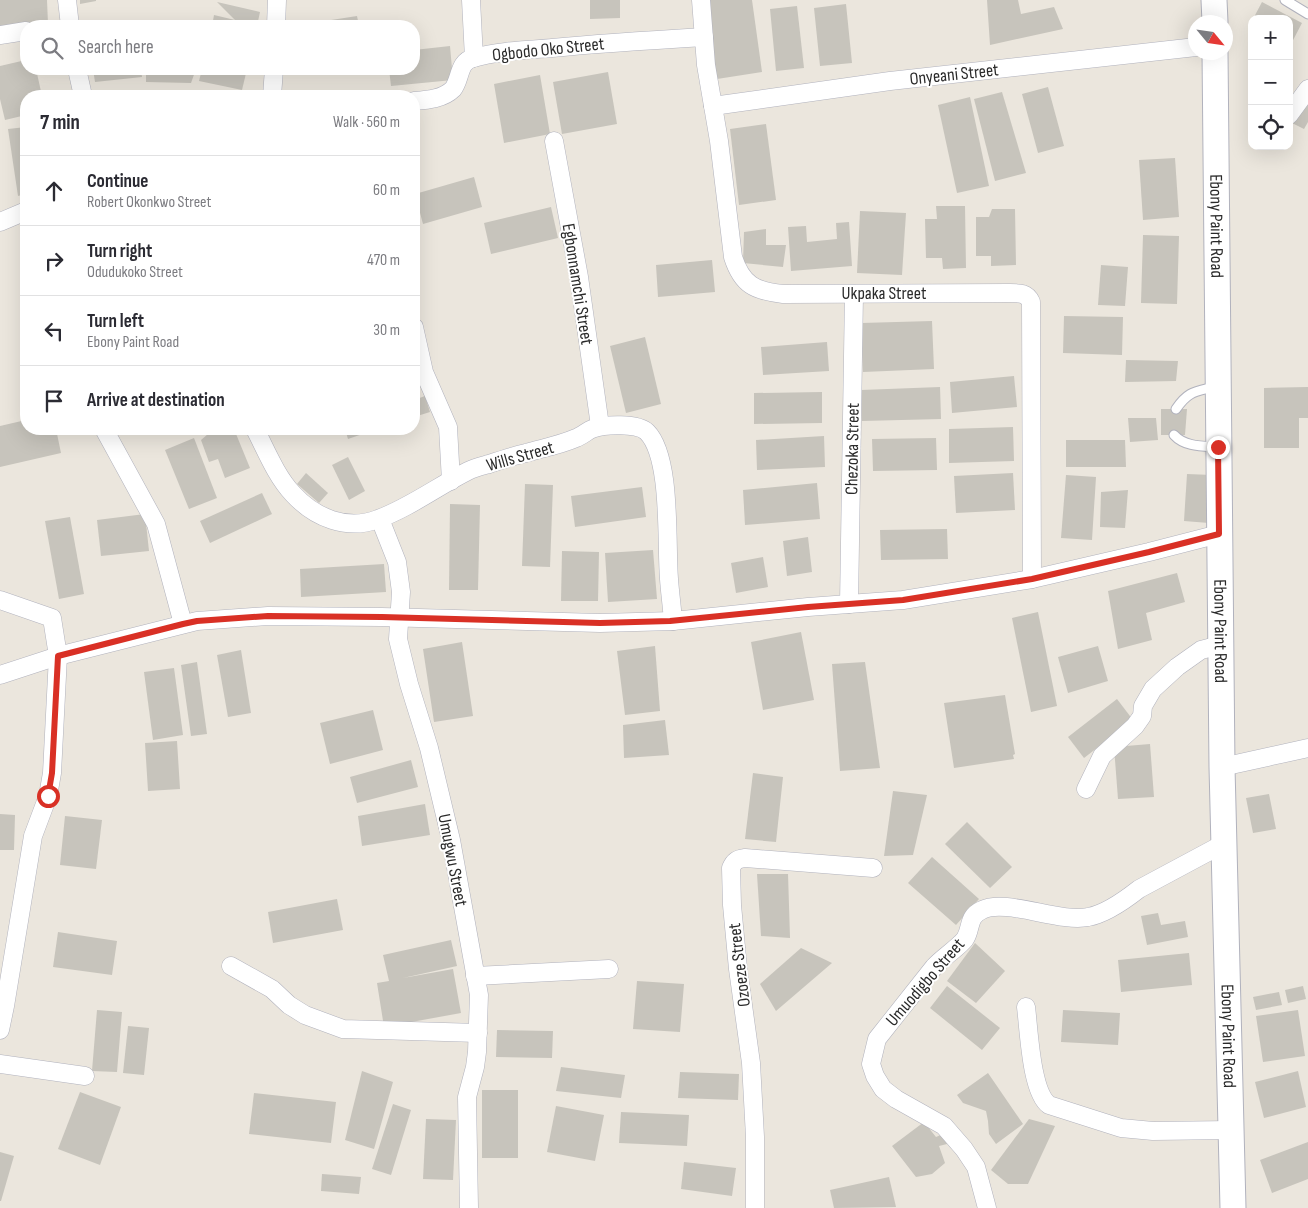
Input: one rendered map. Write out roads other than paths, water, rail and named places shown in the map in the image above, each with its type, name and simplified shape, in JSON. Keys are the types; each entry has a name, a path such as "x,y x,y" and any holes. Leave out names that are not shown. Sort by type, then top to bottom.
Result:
{"street":[{"path":"67,0 69,20"},
{"path":"276,20 277,0"},
{"path":"471,0 474,58"},
{"name":"Ukpaka Street","path":"701,0 706,65 733,257 740,274 756,289 783,294 1021,293 1029,298 1031,302 1032,579"},
{"path":"1214,0 1215,15"},
{"path":"0,35 20,32"},
{"name":"Ogbodo Oko Street","path":"420,100 433,99 444,95 454,88 461,68 468,60 491,54 704,37"},
{"name":"Onyeani Street","path":"713,106 890,81 1188,48"},
{"name":"Ebony Paint Road","path":"1215,60 1220,645 1223,844 1231,1130 1231,1207"},
{"path":"78,75 82,90"},
{"path":"272,90 274,75"},
{"path":"1293,110 1308,89"},
{"name":"Egbonnamchi Street","path":"554,141 579,277 600,426"},
{"path":"0,222 20,214"},
{"name":"Chezoka Street","path":"850,604 854,294"},
{"path":"420,354 424,372 448,427 451,481"},
{"name":"Wills Street","path":"258,435 280,476 293,495 324,516 342,524 359,525 380,519 469,471 565,443 600,426 630,425 640,427 647,432 660,455 664,484 673,621"},
{"path":"107,435 156,524 183,624"},
{"name":"Umugwu Street","path":"380,519 397,562 401,592 398,639 409,684 429,748 451,840 479,994 478,1032 474,1067 467,1096 469,1208"},
{"path":"0,675 58,656 197,621 268,616 600,623 673,621 903,600 1032,579 1219,534"},
{"path":"0,600 52,618 58,656 52,773 48,796 33,836 6,1006 0,1030"},
{"path":"1086,789 1102,756 1135,726 1142,716 1143,706 1153,690 1178,667 1201,650 1220,645"},
{"path":"1222,767 1308,748"},
{"name":"Umuodigbo Street","path":"987,1208 976,1167 964,1149 944,1126 896,1099 883,1089 875,1076 871,1064 878,1039 934,967 962,942 966,937 969,923 982,910 998,907 1074,918 1090,917 1103,912 1138,890 1223,844"},
{"name":"Ozoeze Street","path":"755,1208 755,1137 750,1063 738,969 732,905 731,868 738,859 745,858 873,868"},
{"path":"231,966 272,989 289,1005 305,1015 343,1029 478,1032"},
{"path":"475,976 609,969"},
{"path":"1026,1007 1037,1086 1044,1101 1049,1105 1121,1128 1153,1131 1231,1130"},
{"path":"0,1064 85,1076"}],"lane":[{"path":"1284,0 1308,14"},
{"path":"1176,409 1189,393 1218,386"},
{"path":"1174,435 1179,441 1188,444 1218,447"}]}
